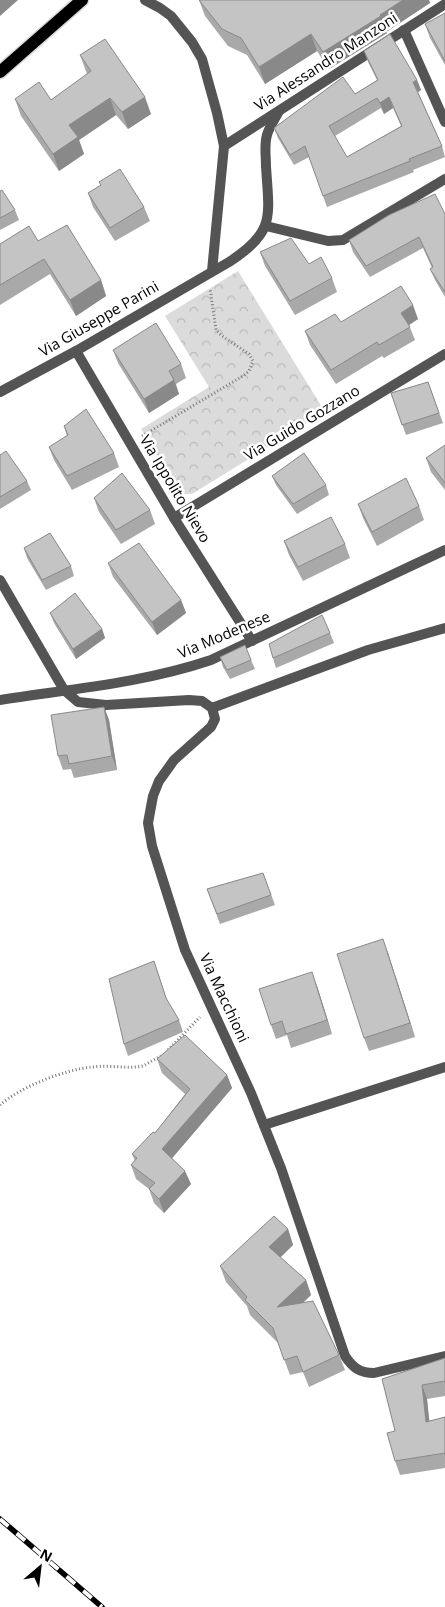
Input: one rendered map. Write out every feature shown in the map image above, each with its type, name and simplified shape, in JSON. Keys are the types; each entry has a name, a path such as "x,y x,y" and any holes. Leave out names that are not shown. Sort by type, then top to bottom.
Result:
{"main road":[{"path":"0,72 82,0"}],"street":[{"path":"145,0 160,8 179,25 192,42 202,59 217,114 224,146 212,271"},
{"name":"Via Alessandro Manzoni","path":"224,146 445,4"},
{"path":"404,30 445,122"},
{"path":"279,111 270,126 266,143 268,214 266,226 320,240 343,240 445,179"},
{"name":"Via Giuseppe Parini","path":"0,392 244,252 255,242 266,226"},
{"name":"Via Ippolito Nievo","path":"76,350 174,518 252,640"},
{"name":"Via Guido Gozzano","path":"174,518 445,354"},
{"name":"Via Modenese","path":"0,700 145,679 179,671 211,660 445,550"},
{"path":"0,580 64,690 78,702 106,704 189,700 202,701 212,708 368,650 445,628"},
{"name":"Via Macchioni","path":"212,708 215,719 211,727 174,760 159,781 152,796 148,823 157,865 185,950 264,1125 294,1204 345,1356 350,1364 364,1373 374,1373 445,1356"},
{"path":"264,1125 445,1067"}],"path":[{"path":"130,443 243,376 252,365 253,361 250,354 216,330 210,292 212,271"},
{"path":"0,1105 21,1090 82,1068 143,1066 168,1050 211,1005"}],"green space":[{"path":"238,271 325,412 192,494 185,494 178,490 141,429 209,387 165,316"}],"building":[{"path":"199,0 403,0 323,52 311,34 259,67 241,38 222,29"},
{"path":"445,13 445,61 425,24"},
{"path":"390,34 417,80 413,82 442,146 323,196 305,146 290,155 274,128 343,77 355,94 378,80 364,51","holes":["389,97 402,126 347,157 329,126 377,98 380,103"]},
{"path":"105,39 145,97 122,112 110,98 69,125 78,137 53,154 15,99 39,82 51,100 91,71 80,55"},
{"path":"120,169 144,207 110,228 88,193 101,185 99,182"},
{"path":"2,190 15,210 0,218 0,191"},
{"path":"435,194 445,214 445,292 430,269 433,267 419,237 366,266 349,240 389,215"},
{"path":"67,225 101,280 70,300 44,259 0,285 0,244 29,226 38,241"},
{"path":"291,238 309,264 321,257 332,278 290,301 260,252"},
{"path":"401,286 413,305 401,313 410,327 379,345 377,342 331,370 305,331 335,314 341,322"},
{"path":"156,323 181,364 169,371 174,380 144,399 113,350"},
{"path":"428,382 439,413 402,425 391,393"},
{"path":"86,409 114,453 67,476 49,447 68,435 64,426"},
{"path":"445,445 445,483 426,458"},
{"path":"6,451 27,481 0,497 0,455"},
{"path":"304,453 326,485 293,504 272,476"},
{"path":"122,473 150,510 116,530 94,498"},
{"path":"406,478 419,506 372,532 358,504"},
{"path":"331,517 345,544 298,567 284,541"},
{"path":"50,533 71,566 42,580 24,548"},
{"path":"139,543 181,600 152,622 108,563"},
{"path":"75,593 102,629 73,649 50,613"},
{"path":"322,615 330,633 273,658 269,644"},
{"path":"245,645 251,660 227,670 220,657"},
{"path":"104,707 112,756 69,764 67,755 58,756 51,715"},
{"path":"263,873 271,895 217,914 207,889"},
{"path":"383,939 410,1023 364,1038 337,954"},
{"path":"154,961 166,998 179,1020 124,1044 109,979"},
{"path":"312,972 327,1020 286,1034 282,1021 271,1025 259,989"},
{"path":"185,1035 227,1075 162,1149 185,1171 159,1199 149,1189 155,1183 131,1165 137,1158 132,1154 153,1132 155,1133 190,1089 157,1059"},
{"path":"274,1216 288,1229 269,1247 306,1280 277,1307 313,1301 339,1355 303,1372 297,1356 284,1360 273,1328 245,1300 247,1297 220,1266"},
{"path":"445,1358 445,1381 422,1385 426,1422 445,1417 445,1453 395,1461 387,1433 395,1431 382,1379"}],"railway":[{"path":"0,1519 102,1607"}]}
